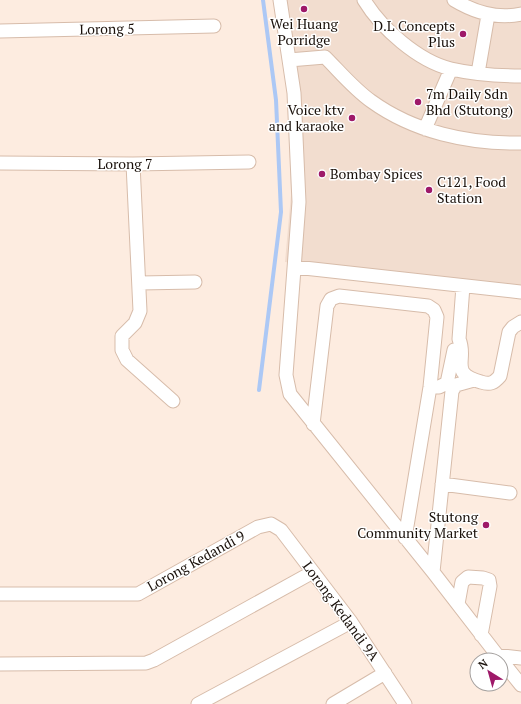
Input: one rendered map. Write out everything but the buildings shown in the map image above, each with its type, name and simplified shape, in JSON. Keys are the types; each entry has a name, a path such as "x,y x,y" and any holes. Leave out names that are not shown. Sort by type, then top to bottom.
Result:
{"street":[{"path":"280,0 294,93 299,202 286,375 290,394 433,572 494,652"},
{"path":"364,0 383,26 398,40 434,63 451,69 501,76 521,76"},
{"path":"454,0 488,15 505,16 521,14"},
{"path":"478,73 488,15"},
{"name":"Lorong 5","path":"0,31 214,26"},
{"path":"289,60 325,57 370,101 391,115 425,129 484,142 521,142"},
{"path":"425,129 451,69"},
{"name":"Lorong 7","path":"0,163 133,164 250,162"},
{"path":"133,164 140,284 140,311 135,323 122,336 122,350 127,360 173,401"},
{"path":"295,267 521,292"},
{"path":"140,284 195,282"},
{"path":"463,286 459,339 461,344 460,368 462,372 474,380 488,384 495,382 500,376 509,332 513,327 521,322"},
{"path":"313,424 327,306 331,299 339,296 428,306 434,310 437,317 430,387 405,538"},
{"path":"430,387 439,387 447,383 455,345 459,339"},
{"path":"433,572 452,391 456,385 474,380"},
{"path":"442,484 510,493"},
{"name":"Lorong Kedandi 9A","path":"271,524 281,530 351,622 405,704"},
{"name":"Lorong Kedandi 9","path":"0,594 138,594 258,528 271,524"},
{"path":"0,664 146,663 313,572"},
{"path":"458,604 462,582 468,577 489,580 490,586 481,635"},
{"path":"198,704 351,622"},
{"path":"509,658 521,658"},
{"path":"509,671 521,686"},
{"path":"332,704 385,674"}],"shaded area":[{"path":"273,0 521,0 521,288 285,262 291,195 288,92"}],"waterway":[{"path":"259,390 281,212 276,100 263,0"}],"place":[{"name":"Wei Huang Porridge","path":"304,9"},
{"name":"D.L Concepts Plus","path":"463,34"},
{"name":"7m Daily Sdn Bhd (Stutong)","path":"418,102"},
{"name":"Voice ktv and karaoke","path":"352,118"},
{"name":"Bombay Spices","path":"322,174"},
{"name":"C121, Food Station","path":"429,190"},
{"name":"Stutong Community Market","path":"486,525"}]}
